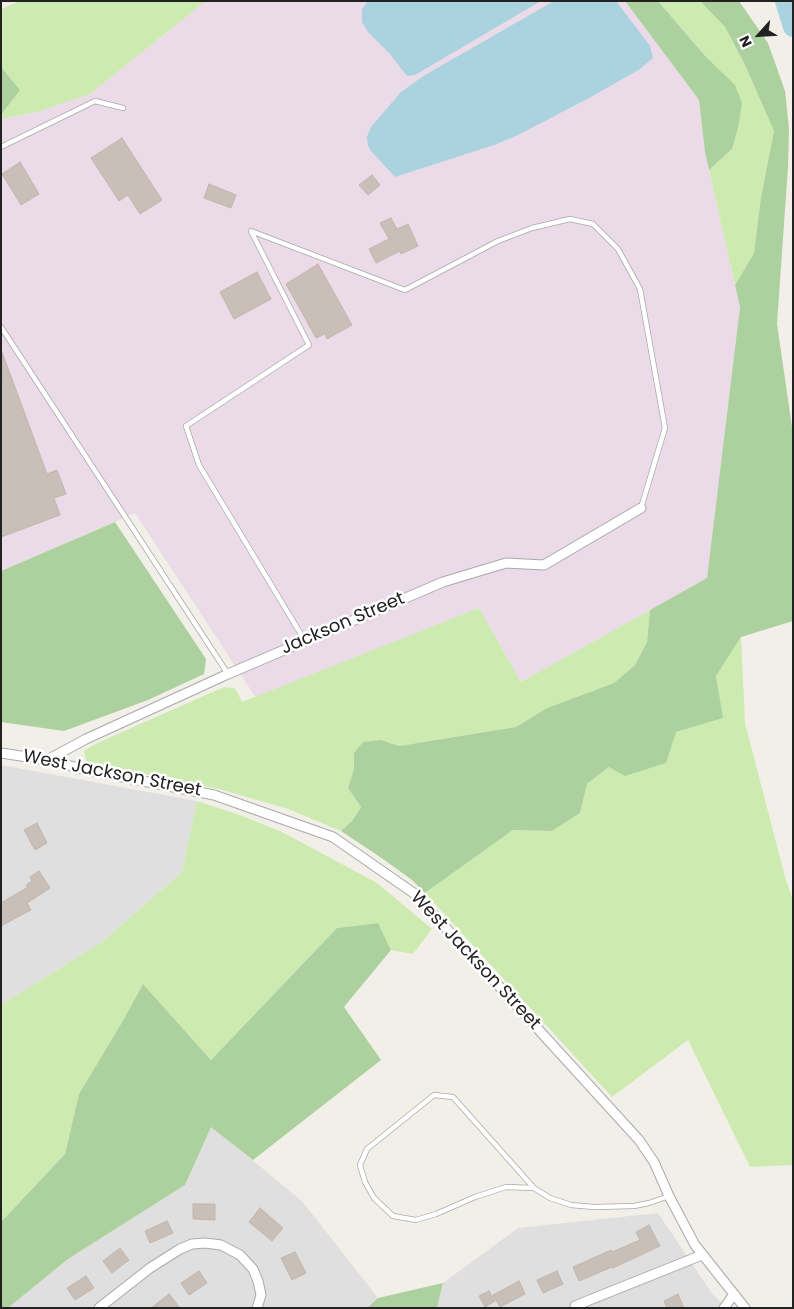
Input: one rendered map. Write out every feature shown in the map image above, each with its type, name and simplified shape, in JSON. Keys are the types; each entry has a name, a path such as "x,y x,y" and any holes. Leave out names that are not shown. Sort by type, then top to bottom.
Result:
{"street":[{"name":"Jackson Street","path":"47,760 86,739 228,674 443,582 506,563 544,565 641,508"},
{"name":"West Jackson Street","path":"1,753 47,760 87,770 214,794 333,837 407,888 639,1140 654,1162 694,1245 745,1308"},
{"path":"99,1308 150,1268 180,1249 192,1244 205,1243 221,1246 240,1255 253,1269 261,1295 257,1308"},
{"path":"574,1307 702,1255"},
{"path":"724,1308 734,1294"}],"lane":[{"path":"1,147 94,101 123,108"},
{"path":"305,641 199,465 186,426 309,345 251,230 405,290 498,240 532,228 570,219 594,224 618,249 640,289 664,428 641,508"},
{"path":"1,327 228,674"},
{"path":"534,1188 506,1187 416,1220 393,1216 374,1198 364,1182 360,1165 367,1149 434,1095 453,1097 534,1188 550,1198 571,1204 594,1207 634,1206 669,1196"}],"shaded area":[{"path":"206,1 625,1 699,100 705,152 740,307 707,578 521,682 479,608 256,698 135,513 1,571 1,119 37,112 90,94"},
{"path":"1,765 197,801 182,872 102,942 1,1005"},
{"path":"211,1126 302,1201 378,1298 367,1308 8,1308 68,1259 185,1185"},
{"path":"658,1213 711,1292 726,1308 437,1308 443,1283 518,1228"}],"green space":[{"path":"20,1 206,1 90,94 37,112 1,119 1,115 20,90 1,67 1,9"},
{"path":"625,1 658,1 706,57 735,85 742,103 732,149 709,170 699,100"},
{"path":"658,1 700,1 725,27 744,63 774,131 761,197 754,253 735,285 709,170 732,149 706,57"},
{"path":"700,1 739,1 768,43 785,91 789,129 788,167 777,324 793,434 793,621 741,637 716,676 723,718 676,732 666,763 625,776 609,767 587,784 580,813 552,831 513,830 425,893 412,880 341,831 352,821 361,807 348,788 354,769 354,753 363,742 381,740 399,746 516,727 547,708 614,683 635,665 647,642 650,610 707,578 740,307 735,285 754,253 761,197 774,131 744,63 725,27"},
{"path":"1,67 20,90 1,115"},
{"path":"115,522 206,659 204,674 148,700 64,731 1,722 1,571"},
{"path":"479,608 521,682 650,610 647,642 635,665 614,683 547,708 516,727 399,746 381,740 354,753 354,769 348,788 361,807 352,821 341,831 288,809 219,789 87,762 84,751 93,745 224,687 235,688 242,702"},
{"path":"741,637 745,723 785,877 793,900 793,1165 750,1167 688,1040 612,1097 425,893 513,830 552,831 580,813 587,784 609,767 676,732 722,718 716,676"},
{"path":"197,801 240,815 284,833 377,883 432,929 413,954 391,950 378,923 337,928 211,1060 143,984 125,1018 79,1094 65,1154 1,1222 1,1005 102,942 182,872"},
{"path":"378,923 391,950 344,1007 381,1060 253,1160 211,1127 185,1185 68,1259 8,1308 1,1308 1,1222 65,1154 79,1094 143,984 211,1060 337,928"},
{"path":"443,1283 437,1308 367,1308 378,1298"}],"water":[{"path":"368,1 541,1 415,75 407,76 390,54 368,32 362,22 362,9"},
{"path":"554,1 616,1 650,46 653,58 640,69 518,135 497,144 395,177 371,151 368,146 367,137 371,127 401,92 425,75"}],"building":[{"path":"122,138 162,200 140,214 128,195 119,201 91,158"},
{"path":"20,162 39,194 21,205 2,174"},
{"path":"372,175 380,185 368,195 359,185"},
{"path":"209,184 236,195 231,208 204,198"},
{"path":"391,218 397,229 408,224 418,246 401,254 400,251 376,263 369,249 389,239 380,223"},
{"path":"318,264 352,325 327,339 325,334 316,338 286,284"},
{"path":"257,272 271,299 234,319 220,292"},
{"path":"2,352 47,474 57,470 66,494 54,498 60,515 1,537"},
{"path":"37,823 47,843 35,850 24,830"},
{"path":"39,871 50,888 27,903 31,910 1,926 1,903 28,887 26,885 32,881 30,877"},
{"path":"193,1204 215,1204 215,1220 193,1219"},
{"path":"260,1208 283,1228 272,1241 249,1222"},
{"path":"167,1221 173,1233 150,1243 145,1231"},
{"path":"649,1225 660,1246 613,1268 579,1281 573,1267 611,1250 612,1252 640,1240 636,1232"},
{"path":"120,1248 129,1260 112,1273 103,1261"},
{"path":"295,1252 306,1273 292,1280 281,1258"},
{"path":"199,1271 207,1283 189,1295 181,1283"},
{"path":"557,1271 563,1284 543,1293 537,1280"},
{"path":"86,1276 94,1288 75,1300 67,1288"},
{"path":"519,1281 525,1294 500,1307 493,1295"},
{"path":"489,1291 495,1301 485,1307 479,1296"},
{"path":"169,1294 180,1308 151,1308"},
{"path":"678,1294 684,1308 667,1308 664,1301"}],"waterway":[{"path":"785,1 793,27"}]}
